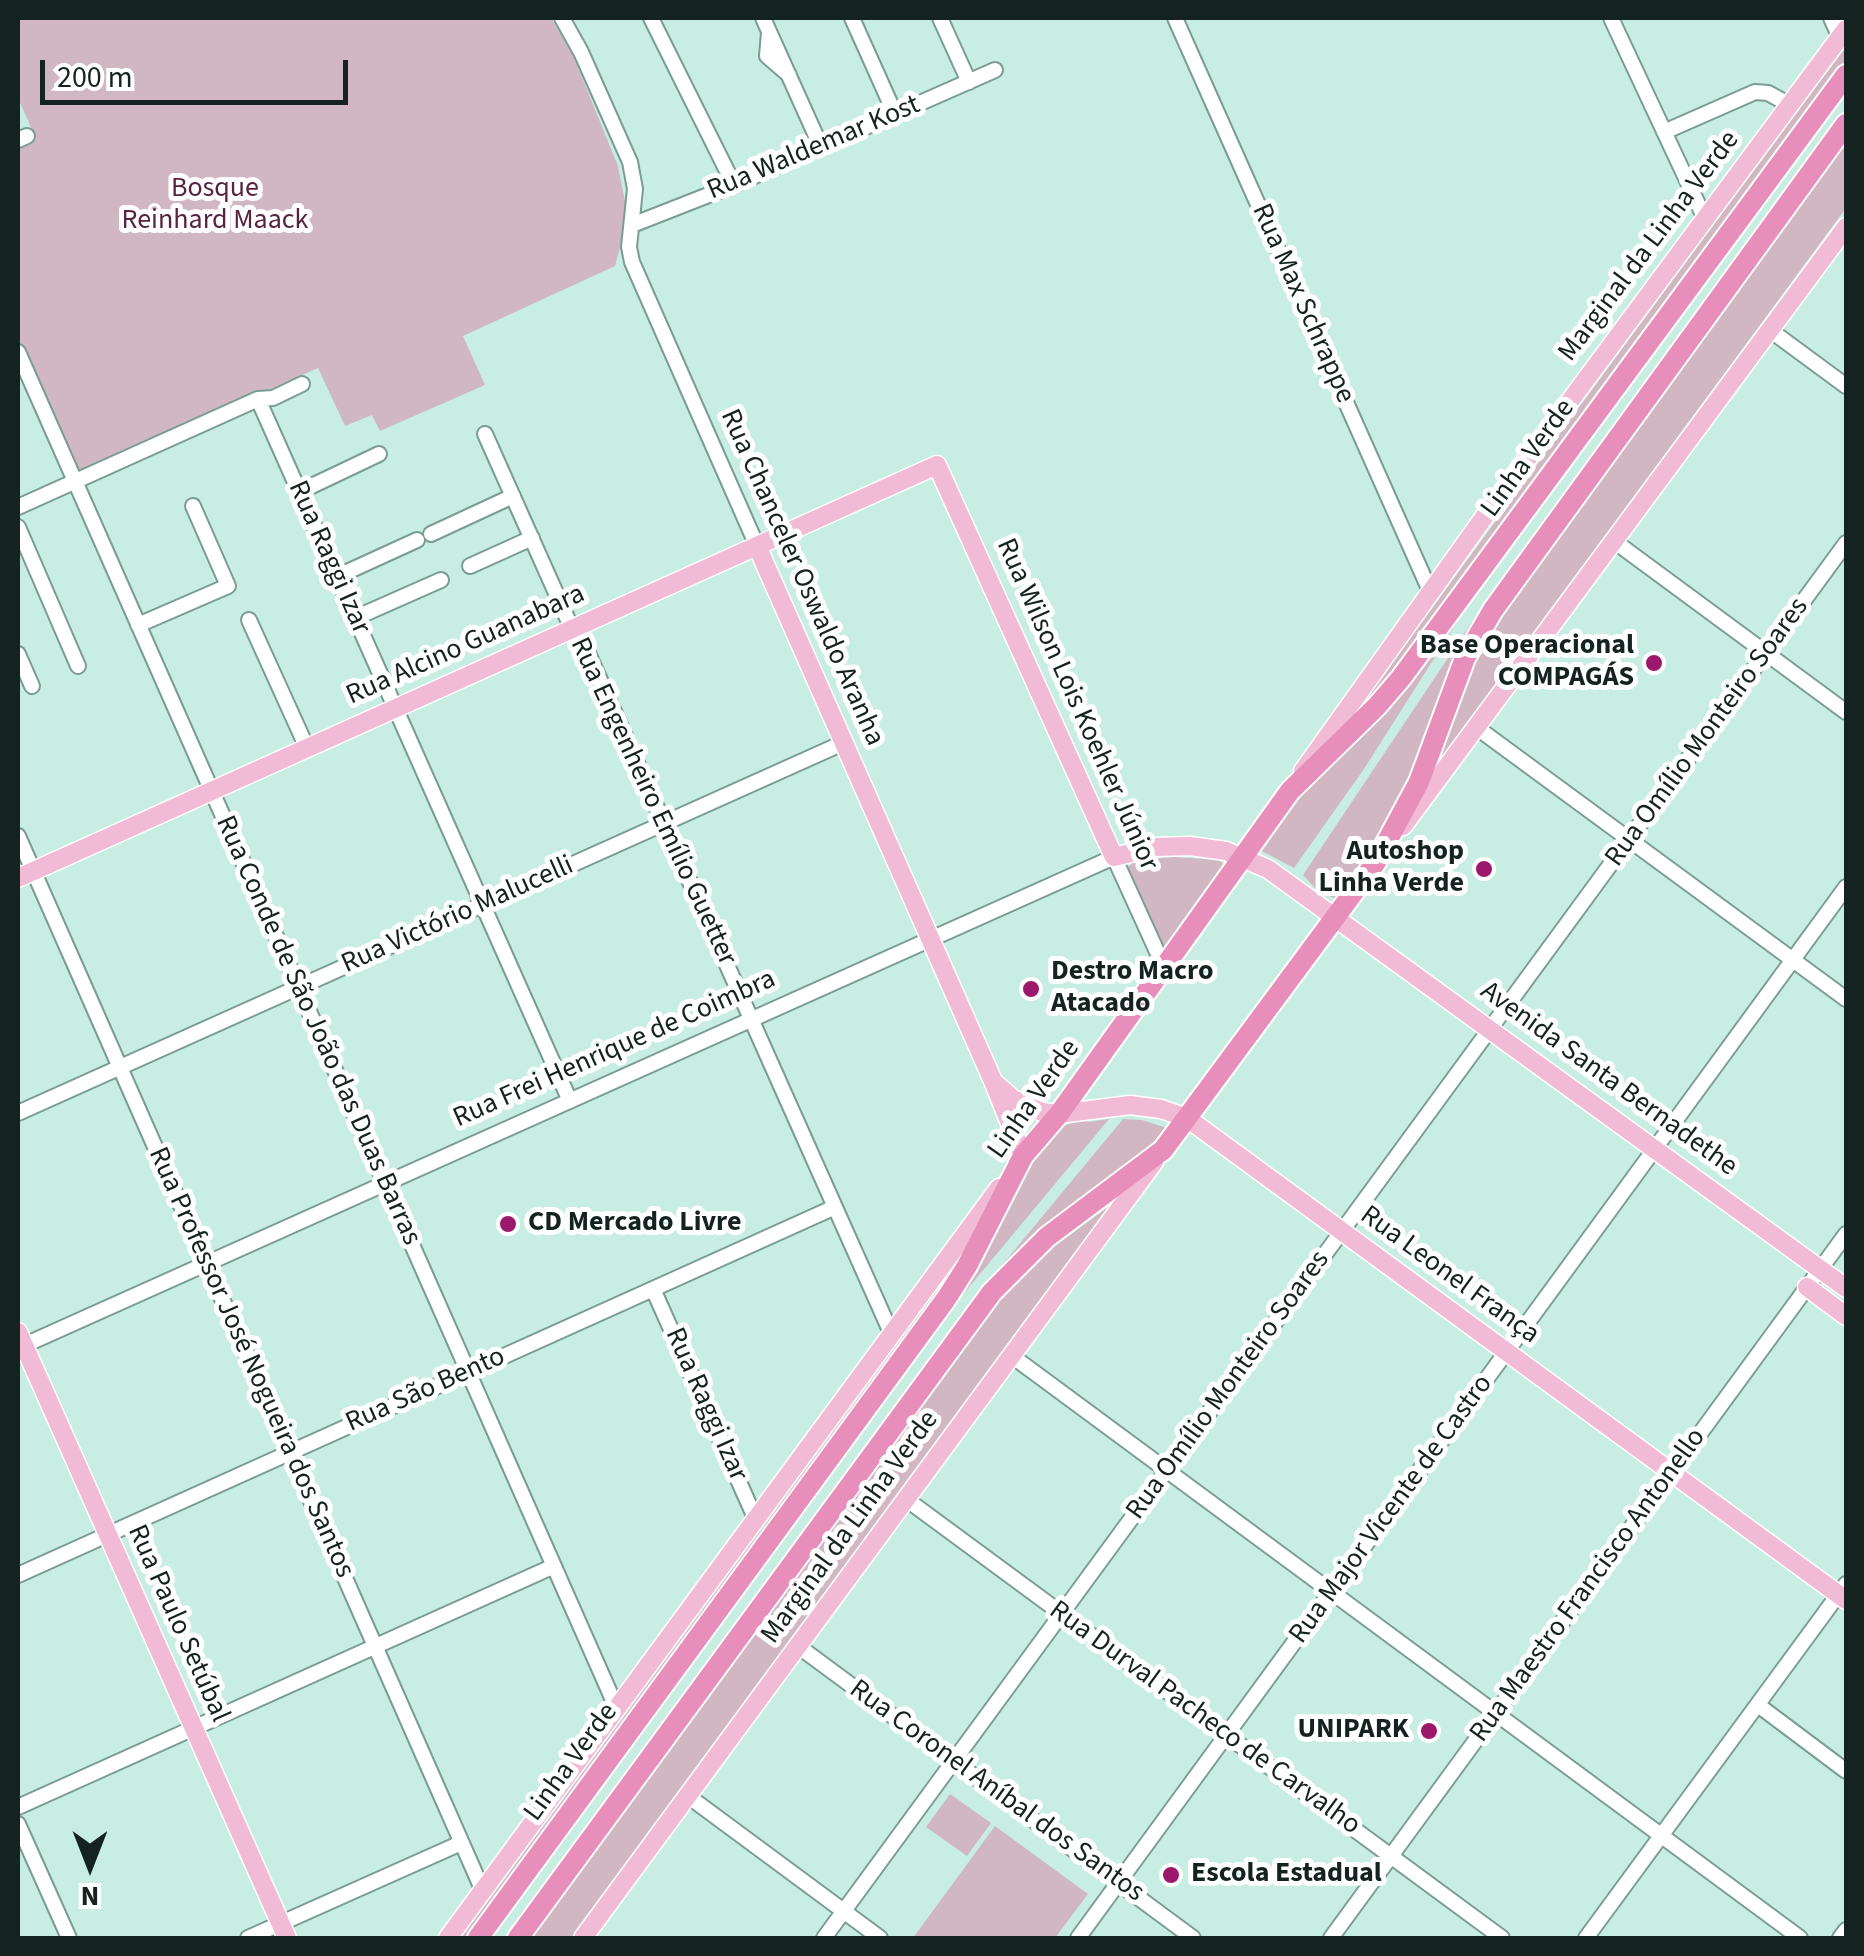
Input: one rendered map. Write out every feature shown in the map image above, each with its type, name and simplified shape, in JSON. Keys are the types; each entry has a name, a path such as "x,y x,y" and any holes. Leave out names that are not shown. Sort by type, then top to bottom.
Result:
{"highway":[{"name":"Linha Verde","path":"478,1938 946,1299 968,1266 1023,1156 1059,1114 1290,791 1402,678 1846,76"},
{"name":"Linha Verde","path":"518,1938 992,1292 1033,1249 1163,1150 1376,862 1419,782 1465,658 1493,610 1846,124"}],"main road":[{"name":"Marginal da Linha Verde","path":"1290,791 1430,590 1843,33"},
{"path":"1376,862 1846,227"},
{"name":"Rua Alcino Guanabara","path":"25,874 937,465"},
{"name":"Rua Wilson Lois Koehler Júnior","path":"937,465 1114,857"},
{"name":"Rua Chanceler Oswaldo Aranha","path":"757,546 1023,1156"},
{"name":"Rua Frei Henrique de Coimbra","path":"1114,857 1171,846 1209,848 1243,856"},
{"name":"Avenida Santa Bernadethe","path":"1243,856 1336,916 1846,1288"},
{"name":"Rua Leonel França","path":"993,1081 1026,1107 1059,1114 1130,1104 1187,1118 1672,1472 1844,1592"},
{"name":"Marginal da Linha Verde","path":"583,1938 1163,1150"},
{"path":"448,1938 1023,1156"},
{"path":"1807,1287 1846,1316"},
{"name":"Rua Paulo Setúbal","path":"20,1342 284,1931"}],"street":[{"name":"Rua Chanceler Oswaldo Aranha","path":"562,18 582,52 630,162 635,189 629,247 632,262 757,546"},
{"path":"651,18 734,185"},
{"path":"852,18 895,114"},
{"path":"940,18 969,82"},
{"name":"Rua Max Schrappe","path":"1175,18 1430,590"},
{"path":"1611,18 1705,219"},
{"path":"1831,18 1843,33"},
{"path":"766,24 821,147"},
{"name":"Rua Waldemar Kost","path":"632,226 995,70"},
{"path":"1664,132 1755,92 1768,93 1790,105"},
{"path":"1770,330 1846,386"},
{"name":"Rua Conde de São João das Duas Barras","path":"18,352 617,1709"},
{"path":"18,507 302,384"},
{"name":"Rua Raggi Izar","path":"258,400 570,1101"},
{"name":"Rua Engenheiro Emílio Guetter","path":"485,434 572,629 584,642 892,1335"},
{"path":"299,492 380,454"},
{"path":"336,577 513,496"},
{"path":"138,625 228,586 193,506"},
{"path":"18,527 78,666"},
{"path":"470,566 532,538"},
{"path":"1614,541 1846,712"},
{"name":"Rua Omílio Monteiro Soares","path":"824,1938 1846,543"},
{"path":"355,618 441,580"},
{"path":"250,620 307,748"},
{"path":"18,654 32,686"},
{"path":"1476,727 1846,999"},
{"name":"Rua Victório Malucelli","path":"18,1113 843,742"},
{"name":"Rua Professor José Nogueira dos Santos","path":"18,836 25,874 120,1067 483,1891"},
{"name":"Rua Frei Henrique de Coimbra","path":"20,1342 206,1264 1114,857"},
{"name":"Rua Wilson Lois Koehler Júnior","path":"1114,857 1164,967"},
{"name":"Rua Major Vicente de Castro","path":"1078,1938 1846,887"},
{"name":"Rua São Bento","path":"18,1575 835,1208"},
{"name":"Rua Maestro Francisco Antonello","path":"1330,1938 1846,1234"},
{"name":"Rua Raggi Izar","path":"654,1289 756,1520"},
{"path":"1012,1356 1800,1938"},
{"name":"Rua Durval Pacheco de Carvalho","path":"906,1499 1502,1938"},
{"path":"18,1807 554,1566"},
{"path":"1586,1938 1844,1592"},
{"name":"Rua Coronel Aníbal dos Santos","path":"798,1646 1194,1938"},
{"path":"1758,1705 1846,1771"},
{"path":"688,1796 880,1938"},
{"path":"18,1824 69,1938"},
{"path":"248,1938 284,1931 462,1843"},
{"path":"1840,1938 1846,1930"}],"green space":[{"name":"Bosque Reinhard Maack","path":"18,18 551,18 573,55 618,166 628,217 615,266 463,336 485,385 380,431 372,415 345,426 318,368 78,476 18,337 18,148 36,139 18,98"},
{"path":"1846,43 1846,60 1397,671 1353,716"},
{"path":"1846,143 1846,208 1430,774 1477,654 1497,620"},
{"path":"1475,594 1364,769 1294,868 1260,850 1296,802"},
{"path":"1486,601 1445,683 1416,766 1380,836 1336,899 1317,890 1303,875"},
{"path":"1136,860 1219,860 1225,866 1167,945 1163,945 1128,867"},
{"path":"1083,1119 1109,1119 963,1291 1026,1170 1055,1129"},
{"path":"1123,1119 1167,1128 1134,1162 974,1299"},
{"path":"1119,1199 578,1938 527,1938 986,1315 1048,1251"},
{"path":"982,1220 961,1263 484,1916 467,1938 455,1938"},
{"path":"950,1794 991,1823 967,1856 926,1827"},
{"path":"995,1826 1088,1894 1055,1938 913,1938"}],"place":[{"name":"Base Operacional COMPAGÁS","path":"1654,663"},
{"name":"Autoshop Linha Verde","path":"1484,869"},
{"name":"Destro Macro Atacado","path":"1031,989"},
{"name":"CD Mercado Livre","path":"508,1224"},
{"name":"UNIPARK","path":"1429,1731"},
{"name":"Escola Estadual","path":"1171,1875"}]}
